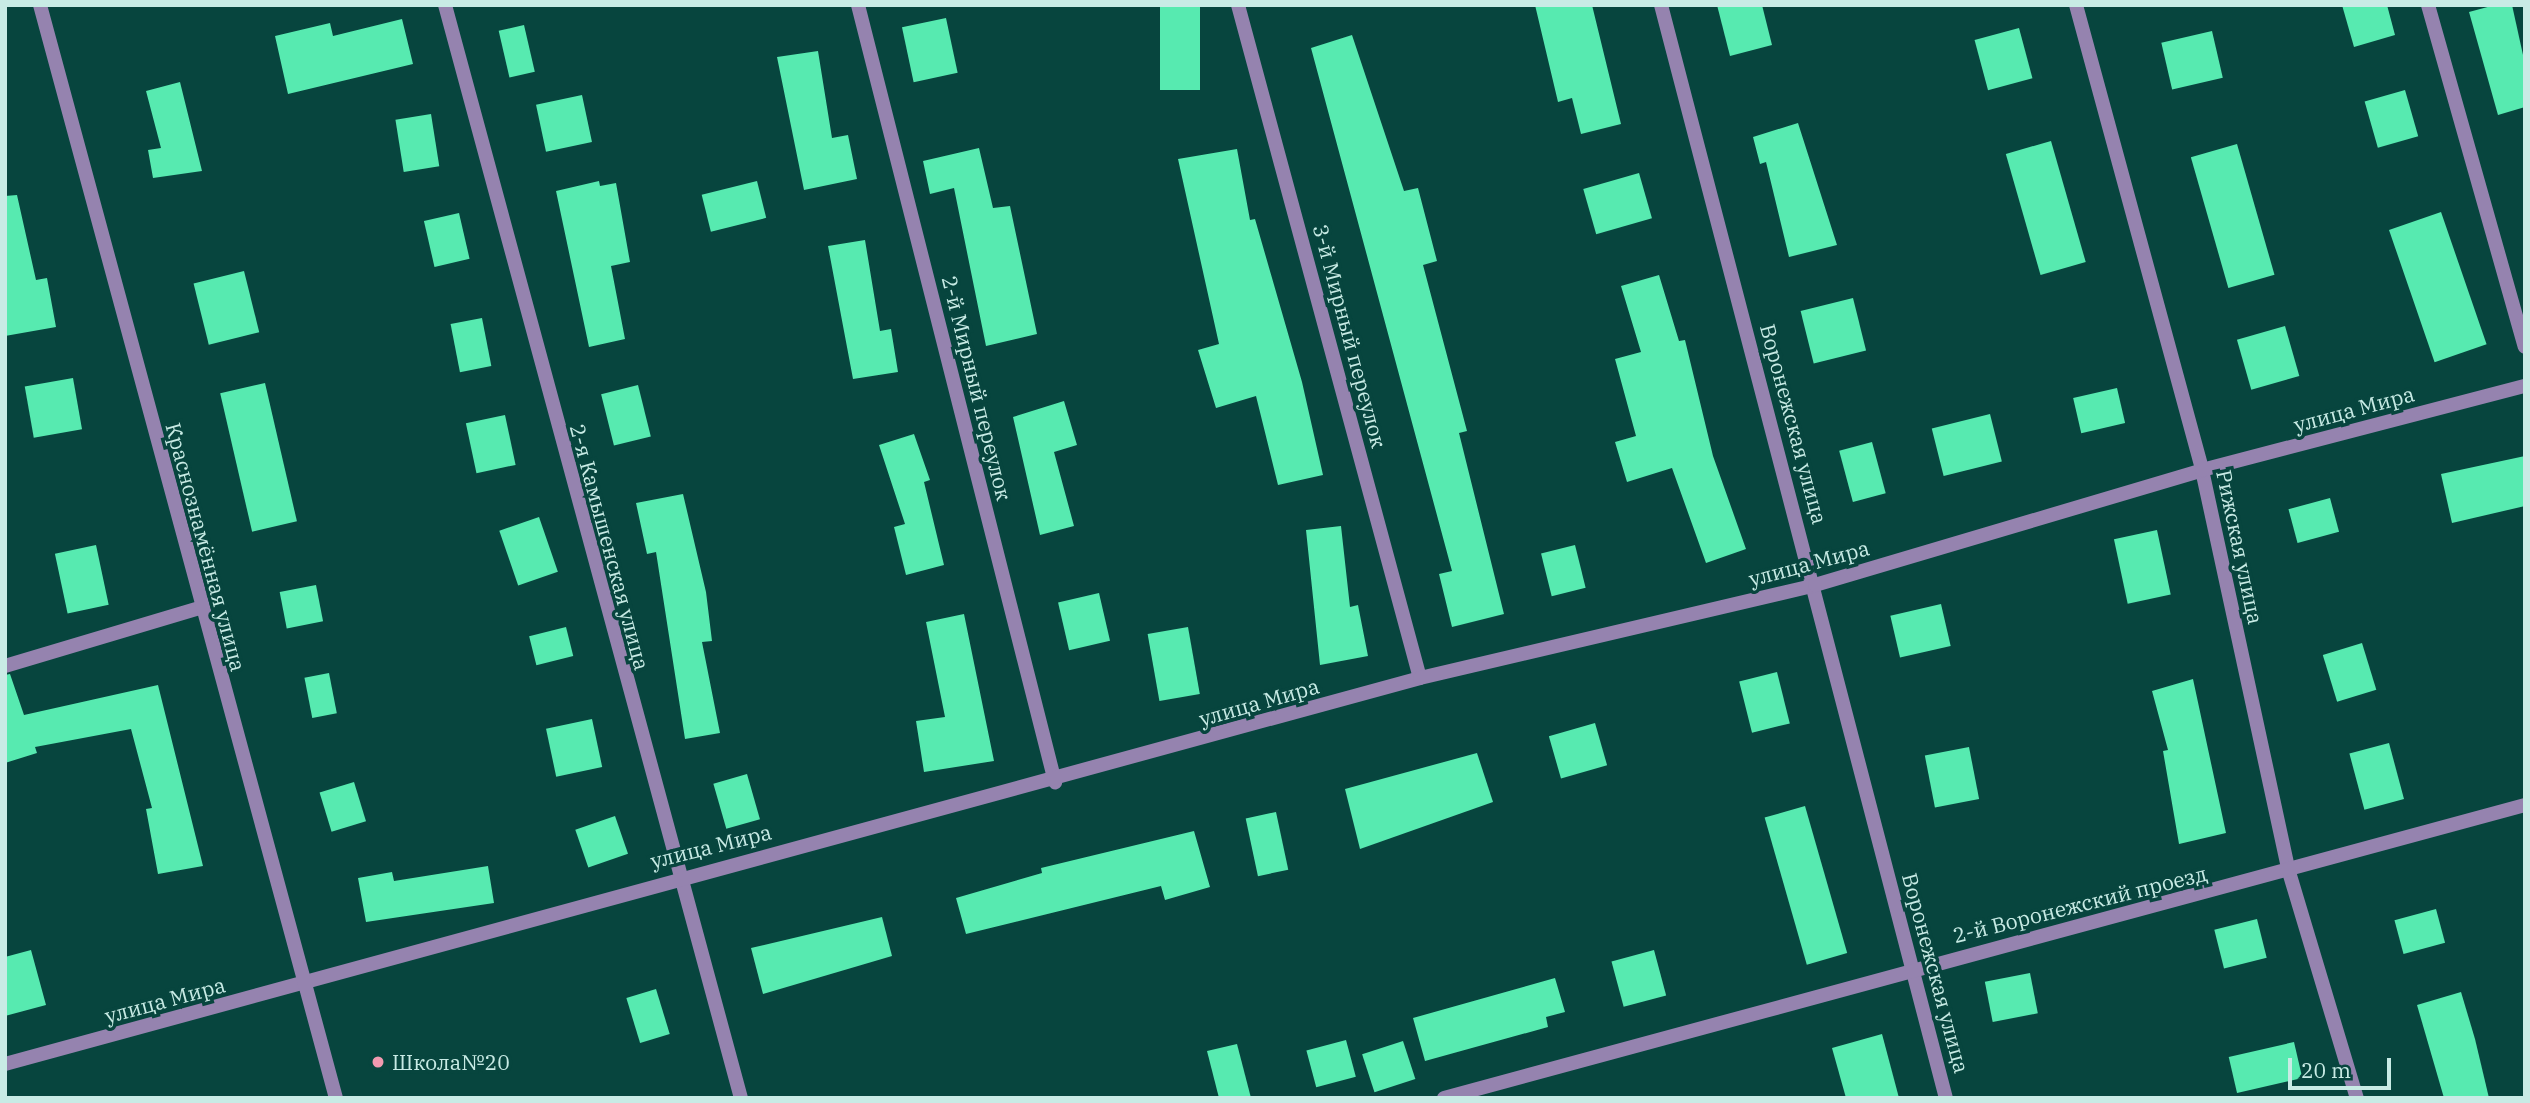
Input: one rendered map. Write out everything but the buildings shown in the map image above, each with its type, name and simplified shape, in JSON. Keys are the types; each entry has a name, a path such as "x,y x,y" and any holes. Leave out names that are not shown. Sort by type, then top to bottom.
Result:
{"street":[{"name":"Краснознамённая улица","path":"40,5 200,608 335,1098"},
{"name":"2-я Камышенская улица","path":"445,5 676,876 741,1098"},
{"name":"2-й Мирный переулок","path":"858,5 1055,782"},
{"name":"3-й Мирный переулок","path":"1238,5 1420,678"},
{"name":"Воронежская улица","path":"1661,5 1815,585 1946,1098"},
{"name":"Рижская улица","path":"2077,5 2202,470 2288,872 2357,1098"},
{"path":"2428,5 2525,347"},
{"name":"улица Мира","path":"5,1064 305,984 676,876 1055,782 1420,678 1815,585 2202,470 2525,386"},
{"path":"5,666 200,608"},
{"name":"2-й Воронежский проезд","path":"1444,1098 1912,969 2288,872 2525,805"}],"place":[{"name":"Школа№20","path":"378,1062"}]}
